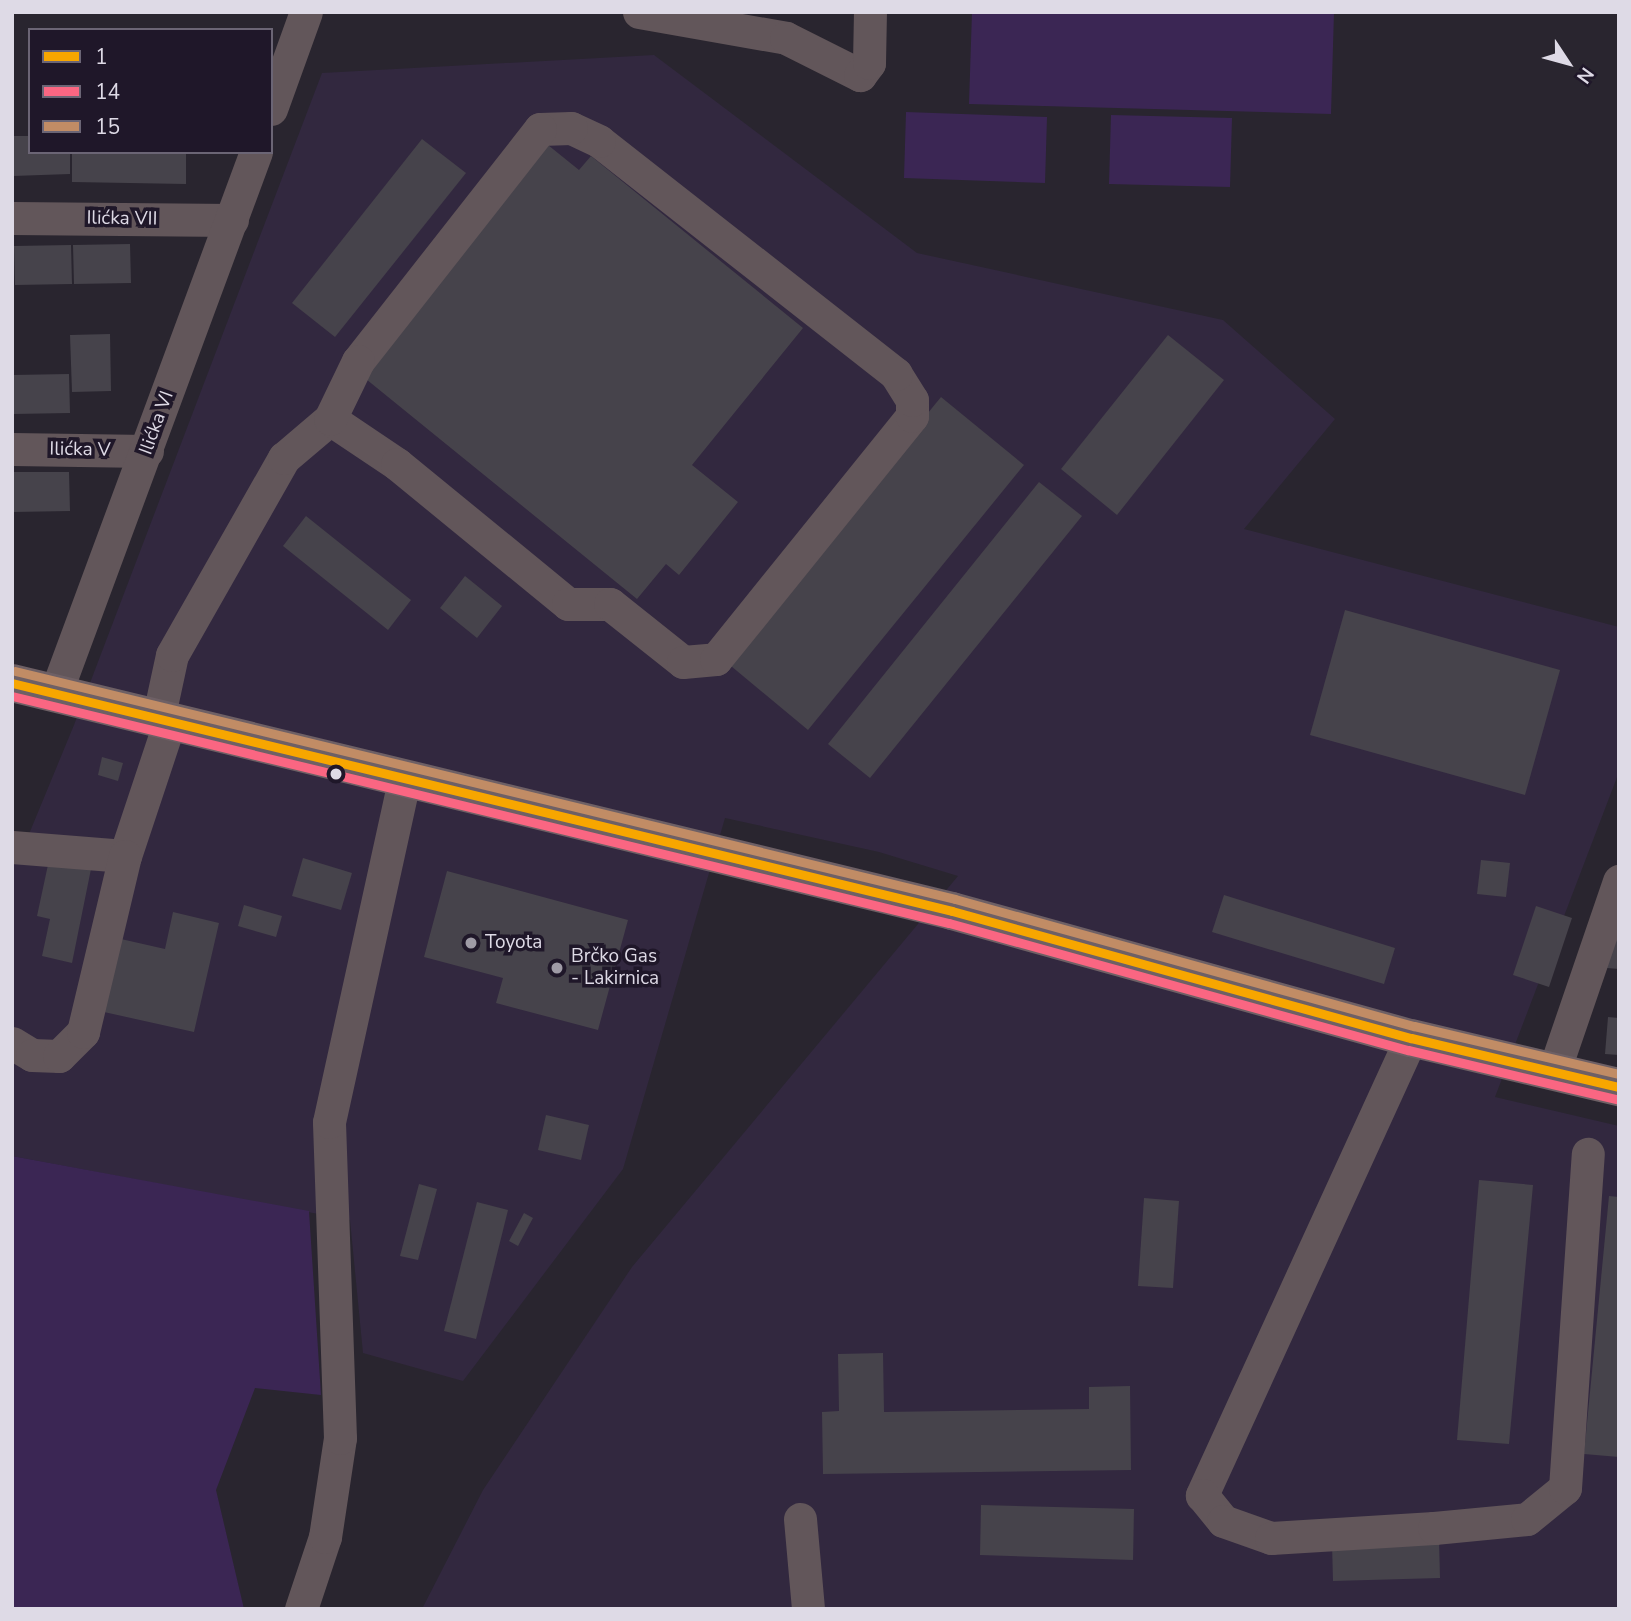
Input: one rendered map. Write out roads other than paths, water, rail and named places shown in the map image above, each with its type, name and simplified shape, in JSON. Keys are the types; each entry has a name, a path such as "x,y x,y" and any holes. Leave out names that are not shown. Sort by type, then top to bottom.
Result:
{"main road":[{"path":"12,683 165,717 404,780 952,911 1411,1038 1619,1087"}],"street":[{"path":"273,103 306,12"},
{"path":"639,12 786,38 860,75 869,63 870,12"},
{"path":"12,1043 32,1055 59,1056 83,1032 125,856 165,717 172,655 284,458 330,419 358,361 540,129 571,128 599,141 896,374 912,400 912,416 716,659 683,663 610,604 568,604 397,464 330,419"},
{"name":"Ilićka VI","path":"56,692 255,154"},
{"name":"Ilićka VII","path":"12,218 232,220"},
{"name":"Ilićka V","path":"12,449 147,451"},
{"path":"301,1609 325,1537 340,1438 329,1122 404,780"},
{"path":"13,856 125,856"},
{"path":"1554,1070 1619,881"},
{"path":"1411,1038 1202,1495 1223,1521 1271,1538 1447,1527 1527,1519 1565,1488 1588,1154"},
{"path":"800,1519 808,1609"}],"place":[{"name":"Toyota","path":"471,943"},
{"name":"Brčko Gas - Lakirnica","path":"557,968"}]}
